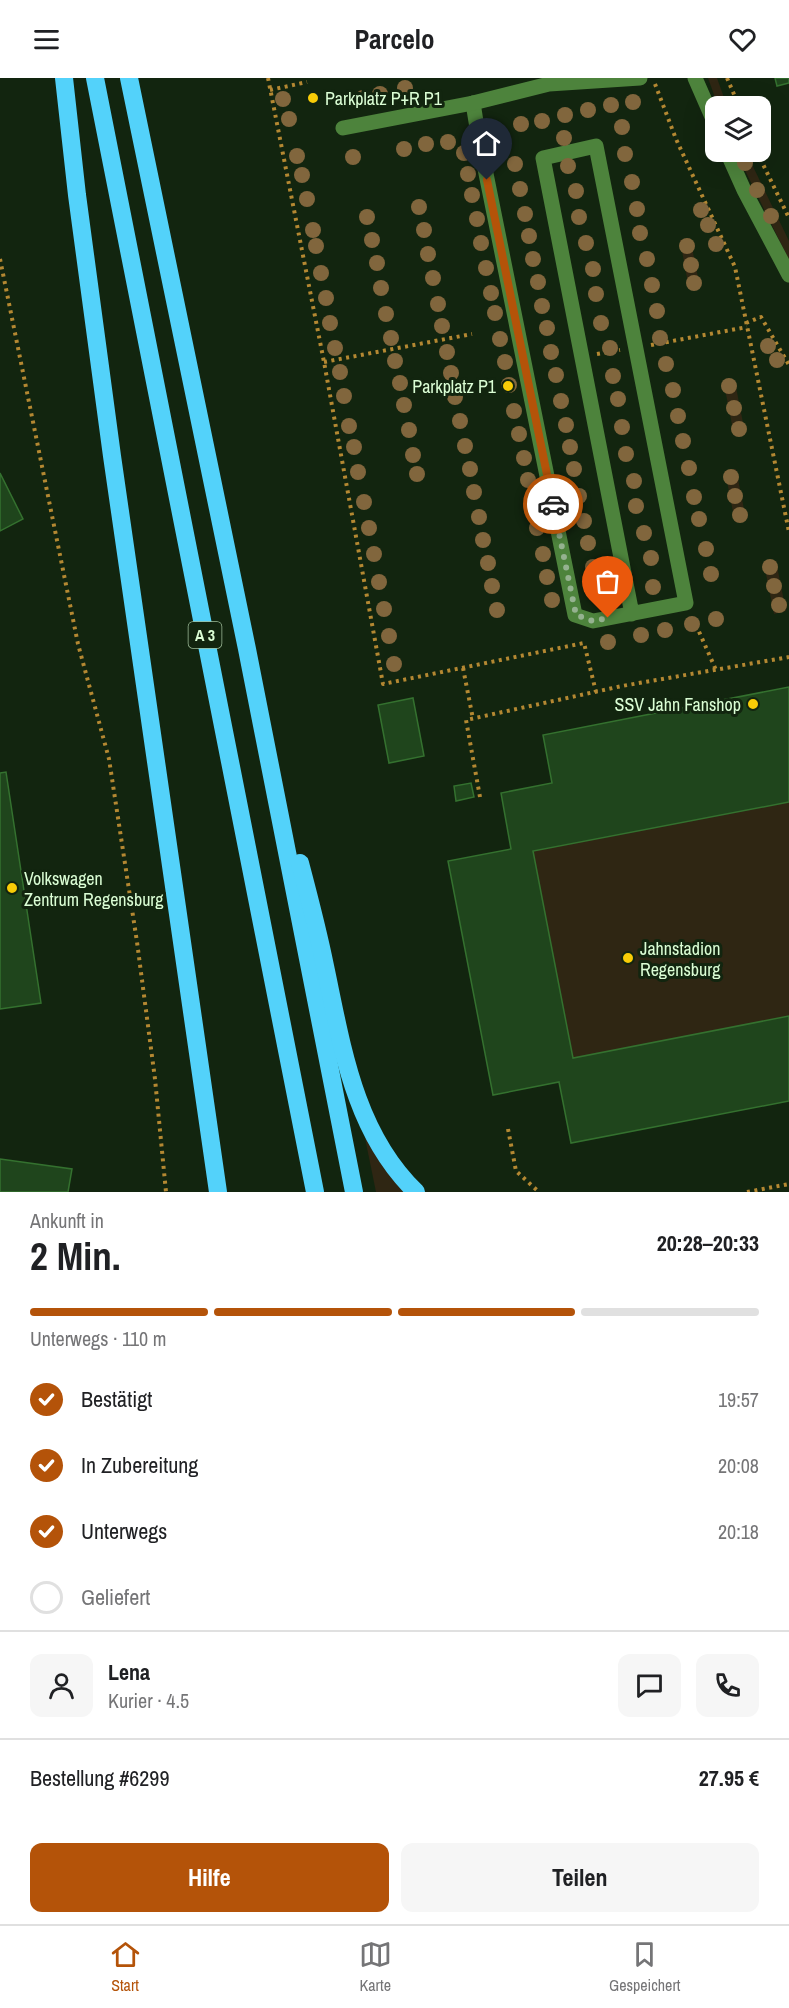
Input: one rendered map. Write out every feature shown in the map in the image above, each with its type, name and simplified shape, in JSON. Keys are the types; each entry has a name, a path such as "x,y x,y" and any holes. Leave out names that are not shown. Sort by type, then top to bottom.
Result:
{"highway":[{"path":"64,78 77,195 111,444 218,1192"},
{"name":"A 3","path":"94,78 315,1192"},
{"name":"A 3","path":"129,78 247,649 354,1192"},
{"name":"A 3","path":"247,649 321,945 349,1076 371,1129 386,1155 416,1192"}],"street":[{"path":"344,128 473,103 556,81 640,78"},
{"path":"695,78 705,101"},
{"path":"473,103 477,134 576,615 593,621 632,614 686,603 596,146 543,158 632,614"},
{"path":"731,162 789,275"}],"path":[{"path":"268,78 324,362 383,684 584,643 596,692"},
{"path":"652,78 676,139 735,267 789,532"},
{"path":"727,78 735,96"},
{"path":"270,90 307,82"},
{"path":"762,162 789,218"},
{"path":"695,198 702,195"},
{"path":"0,259 78,644 108,759 137,942 155,1079 166,1192"},
{"path":"670,341 747,325 761,317 789,365"},
{"path":"324,362 472,334"},
{"path":"582,357 636,347"},
{"path":"686,603 716,670"},
{"path":"480,797 466,720 596,692 789,657"},
{"path":"463,668 473,719"},
{"path":"508,1129 516,1171 539,1192"},
{"path":"747,1192 789,1184"}],"shaded area":[{"path":"708,78 717,78 723,96 714,96"},
{"path":"741,162 751,162 789,241 789,260"},
{"path":"690,238 700,287 689,289 680,240"},
{"path":"735,382 745,433 734,435 724,384"},
{"path":"736,469 746,519 735,522 725,471"},
{"path":"776,561 786,611 774,614 764,564"},
{"name":"Jahnstadion Regensburg","path":"789,687 789,1101 571,1143 559,1082 493,1095 448,861 511,849 501,793 552,783 543,735"},
{"path":"365,1138 404,1192 376,1192"}],"building":[{"path":"775,78 789,78 789,83 777,86"},
{"path":"0,473 23,519 0,531"},
{"path":"789,687 789,802 533,851 573,1058 789,1016 789,1101 571,1143 559,1082 493,1095 448,861 511,849 501,793 552,783 543,735"},
{"path":"413,698 424,756 389,763 378,705"},
{"name":"Volkswagen Zentrum Regensburg","path":"6,772 41,1003 0,1009 0,773"},
{"path":"471,783 474,797 456,801 454,786"},
{"path":"0,1159 72,1169 68,1192 0,1192"}],"way so far":[{"path":"553,504 576,615 593,621 608,618"}],"place":[{"name":"Parkplatz P+R P1","path":"313,98"},
{"name":"Parkplatz P1","path":"508,386"},
{"name":"SSV Jahn Fanshop","path":"753,704"},
{"name":"Volkswagen Zentrum Regensburg","path":"12,888"},
{"name":"Jahnstadion Regensburg","path":"628,958"}],"route":[{"path":"487,180 553,504"}]}
